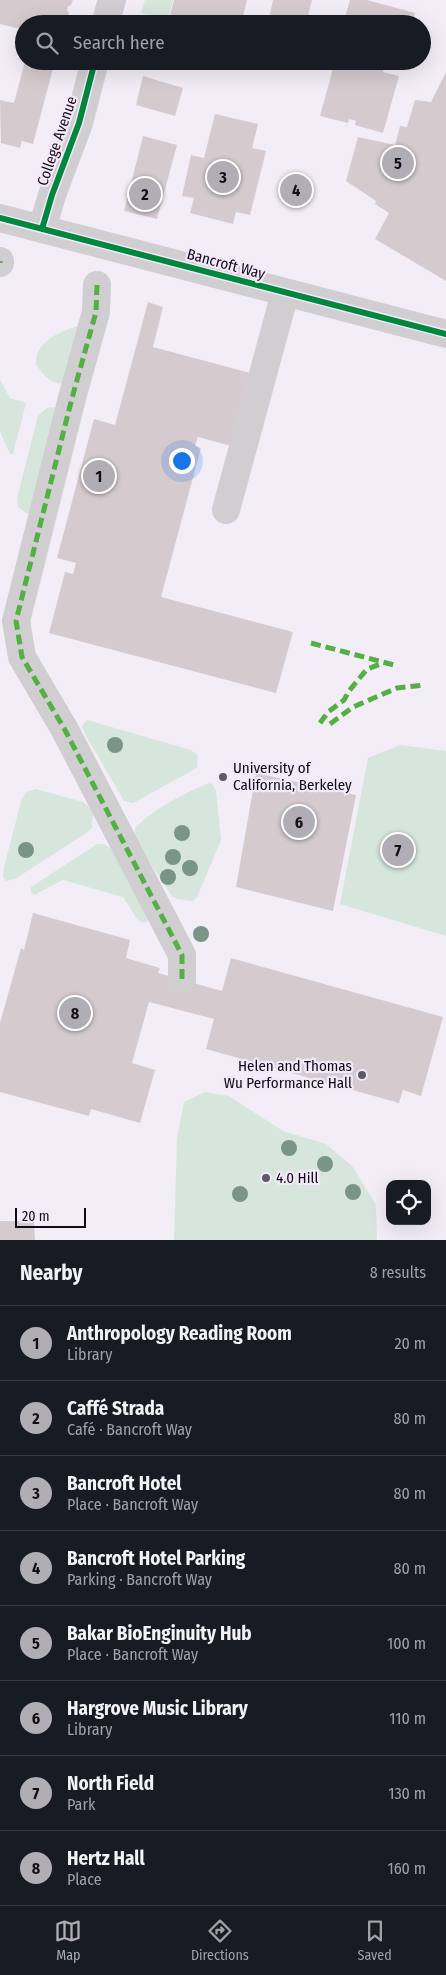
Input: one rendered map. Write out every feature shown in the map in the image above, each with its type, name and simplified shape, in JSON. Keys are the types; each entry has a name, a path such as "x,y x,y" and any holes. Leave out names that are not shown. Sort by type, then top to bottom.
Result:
{"street":[{"path":"108,15 112,0"},
{"name":"College Avenue","path":"42,229 52,195 79,123 93,70"},
{"name":"Bancroft Way","path":"0,218 446,334"},
{"path":"97,285 96,312 69,408 16,621 22,657 49,706 65,730 182,955 182,980"},
{"path":"226,510 285,293"}],"shaded area":[{"path":"145,0 173,0 169,15 141,13"},
{"path":"78,326 81,329 66,383 56,383 45,376 36,365 39,350 49,339 63,331"},
{"path":"0,380 10,398 26,403 13,454 10,454 0,432"},
{"path":"54,407 60,411 34,513 26,513 18,507 17,498 38,416 47,408"},
{"path":"87,720 191,750 198,756 197,768 133,803 124,801 84,732 82,726"},
{"path":"400,745 446,751 446,936 340,904 368,758"},
{"path":"211,783 216,790 221,840 197,897 193,901 177,899 171,895 134,838 135,829 148,816 170,802"},
{"path":"36,789 83,802 93,810 92,828 15,879 6,881 3,877 4,867 22,798 27,792"},
{"path":"97,844 104,844 111,849 151,916 150,920 142,923 137,919 123,897 63,880 34,895 31,892 31,887"},
{"path":"205,1092 229,1096 283,1131 326,1144 353,1167 376,1205 377,1240 174,1240 177,1139 184,1102"}],"building":[{"path":"0,0 73,0 71,5 68,6 68,15 15,15 15,28 0,24"},
{"path":"174,0 247,0 243,15 170,15"},
{"path":"273,0 312,0 308,15 270,15"},
{"path":"350,0 367,0 415,13 414,15 346,15"},
{"path":"23,70 53,70 33,144 22,141 20,148 1,143 0,100 14,103"},
{"path":"333,70 384,70 383,72 399,76 383,133 355,125 356,121 349,119 348,123 320,116"},
{"path":"446,72 446,281 375,239 389,213 375,204 376,201 346,181 358,137 395,145 400,126 407,127 415,100 431,102"},
{"path":"143,76 183,88 175,116 136,105"},
{"path":"215,114 258,124 252,148 266,151 250,215 236,212 233,224 190,213 194,198 182,196 191,155 204,158"},
{"path":"143,136 177,145 157,219 124,211"},
{"path":"148,302 163,307 153,347 254,374 235,447 198,437 195,446 201,448 161,597 293,632 276,693 49,633 65,572 73,574 76,563 57,558 94,419 115,425"},
{"path":"256,773 356,795 333,911 236,887"},
{"path":"33,913 130,940 126,958 160,968 158,973 222,991 231,958 443,1017 421,1096 403,1090 399,1103 206,1049 214,1019 149,1002 132,1063 155,1070 140,1123 91,1109 89,1116 0,1092 0,1023 21,948 24,950"},
{"path":"0,1221 34,1221 35,1240 0,1240"}],"marked path":[{"path":"97,285 96,312 72,398 16,621 22,657 65,730 182,955 182,980"},
{"path":"311,643 394,665"},
{"path":"320,723 328,712 344,700 367,669 383,663"},
{"path":"330,724 353,707 397,688 425,685"}],"cycle path":[{"path":"42,229 52,195 79,123 93,70"},
{"path":"0,218 446,334"}],"place":[{"name":"Bakar BioEnginuity Hub","path":"398,163"},
{"name":"Bancroft Hotel","path":"223,177"},
{"name":"Bancroft Hotel Parking","path":"296,190"},
{"name":"Caffé Strada","path":"145,194"},
{"name":"Anthropology Reading Room","path":"99,476"},
{"name":"University of California, Berkeley","path":"223,777"},
{"name":"Hargrove Music Library","path":"299,822"},
{"name":"North Field","path":"398,850"},
{"name":"Hertz Hall","path":"75,1013"},
{"name":"Helen and Thomas Wu Performance Hall","path":"362,1075"},
{"name":"4.0 Hill","path":"266,1178"}]}
